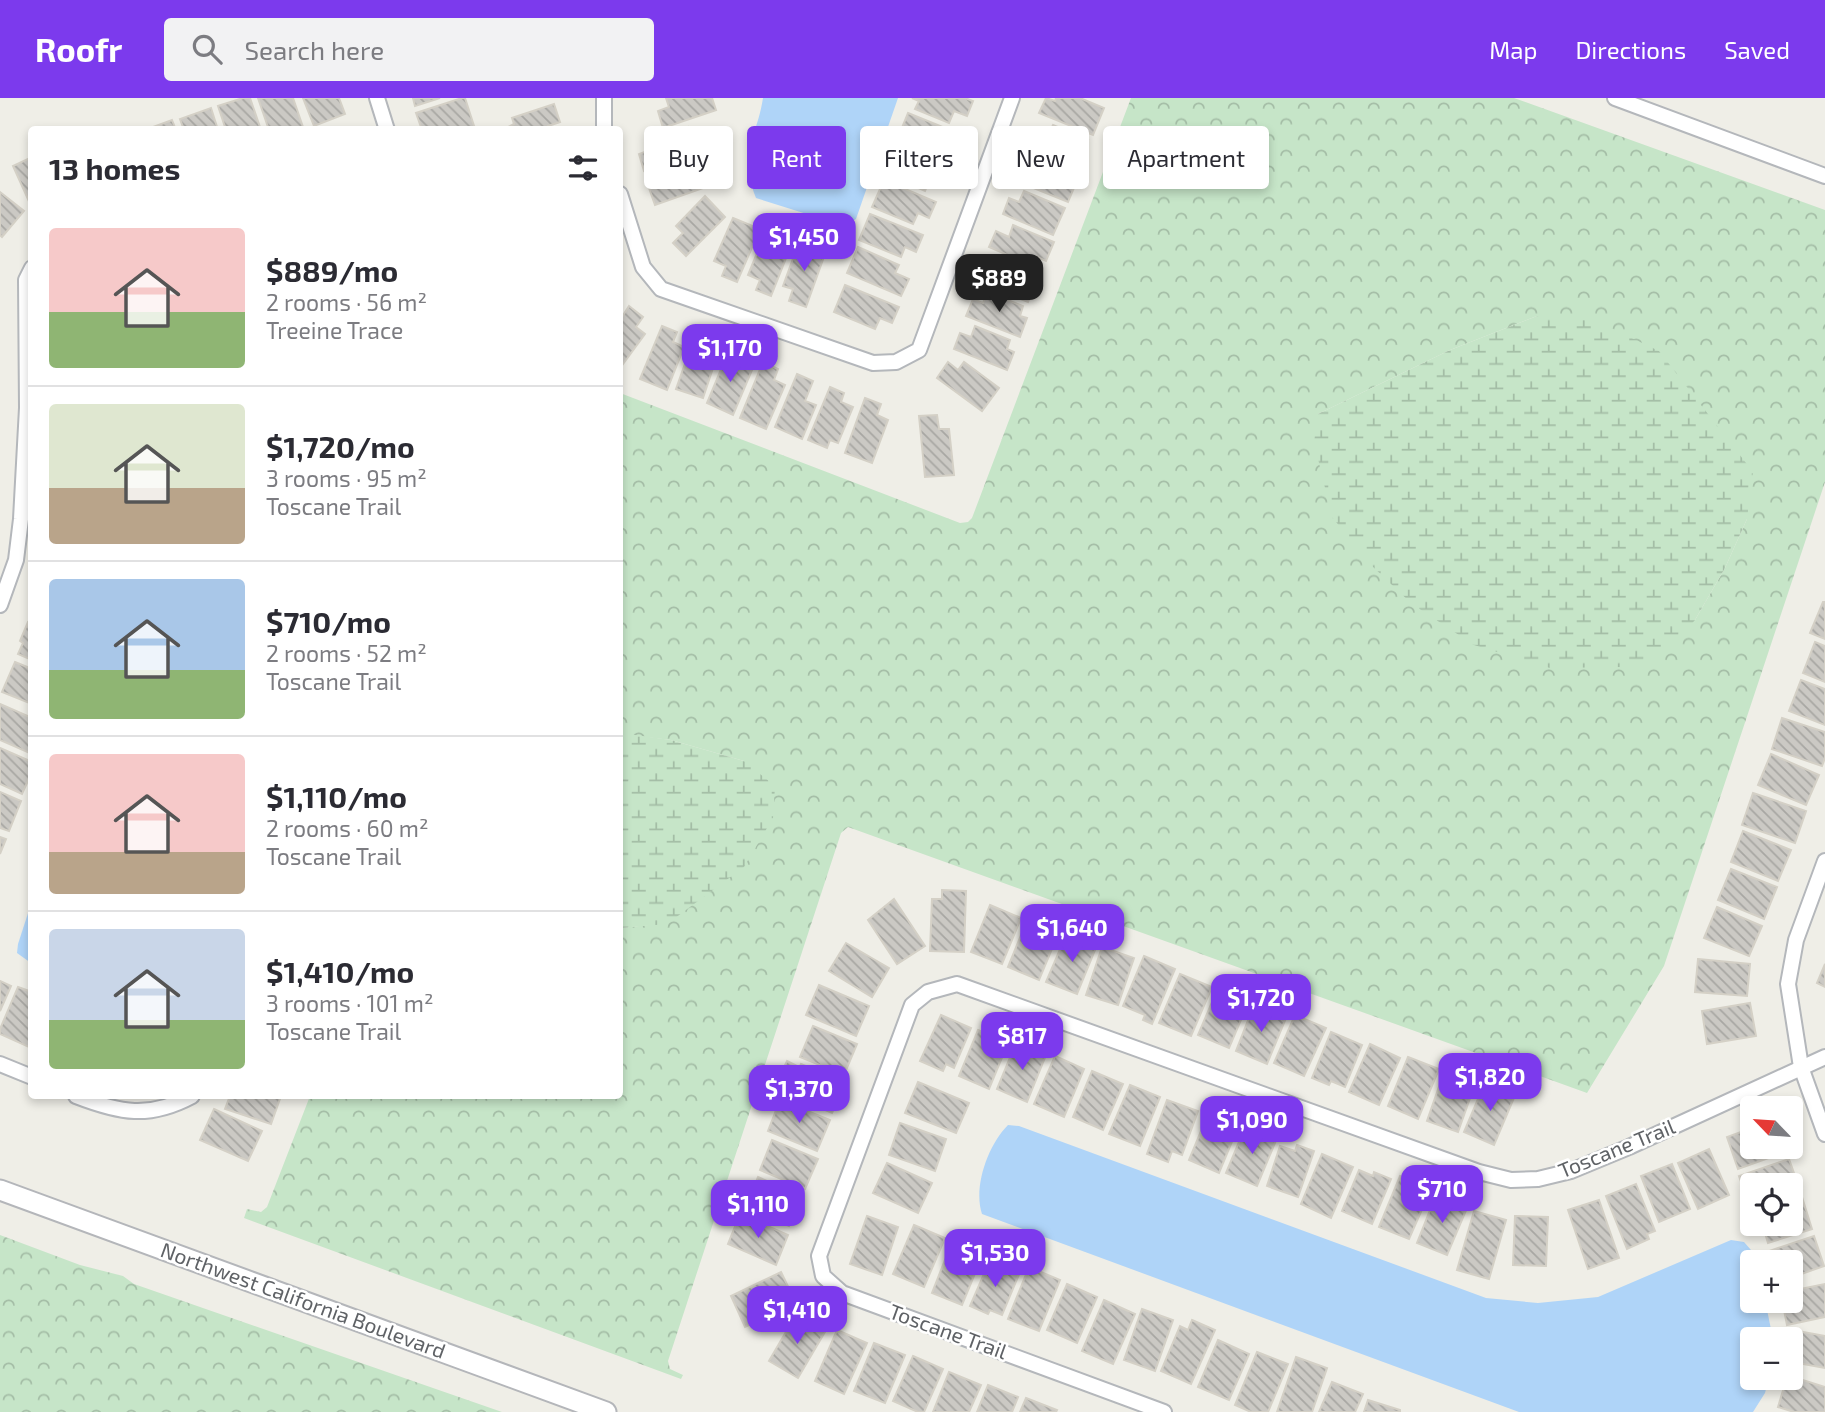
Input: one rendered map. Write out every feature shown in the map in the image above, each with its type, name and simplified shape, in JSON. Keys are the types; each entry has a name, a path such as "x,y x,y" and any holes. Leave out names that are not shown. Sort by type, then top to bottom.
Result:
{"street":[{"path":"377,98 386,126"},
{"path":"604,98 604,126"},
{"path":"623,204 643,267 662,289 873,363 896,362 919,350 1012,98"},
{"path":"1615,98 1825,176"},
{"path":"0,605 16,561 21,519 27,408 28,275"},
{"path":"1825,861 1796,940 1788,984 1801,1067 1825,1134"},
{"name":"Toscane Trail","path":"1164,1412 842,1293 823,1276 819,1256 907,1018 912,1006 928,992 957,984 1466,1167 1511,1180 1538,1179 1572,1171 1825,1057"},
{"path":"0,1064 28,1075"},
{"path":"83,1099 110,1110 157,1111 185,1099"},
{"name":"Northwest California Boulevard","path":"0,1190 606,1412"}],"green space":[{"path":"1131,98 1514,98 1825,210 1825,482 1664,966 1587,1093 848,827 841,833 668,1361 670,1369 683,1375 681,1379 244,1218 247,1209 261,1212 267,1207 309,1099 623,1099 623,928 667,923 744,761 671,740 623,734 623,394 960,523 968,522 972,518 1103,172 1103,189 1269,189 1269,126 1120,126","holes":["1537,316 1747,519 1725,568 1695,620 1318,414 1450,350"]},
{"path":"1537,316 1596,321 1659,351 1753,472 1747,519 1725,568 1695,620 1663,657 1623,667 1550,668 1474,645 1412,604 1370,564 1332,517 1314,442 1318,414 1450,350"},
{"path":"623,733 671,740 744,761 775,786 773,818 744,867 667,924 623,928"},
{"path":"0,1235 80,1265 123,1276 134,1284 502,1412 0,1412"}],"water":[{"path":"763,98 898,98 888,126 860,126 860,189 866,189 856,219 845,226 756,198 753,189 846,189 846,126 756,126"},
{"path":"28,913 28,961 17,953"},
{"path":"1008,1125 1019,1126 1486,1298 1538,1303 1598,1297 1731,1240 1744,1242 1751,1250 1740,1250 1740,1313 1768,1313 1771,1327 1740,1327 1740,1390 1766,1390 1765,1393 1753,1412 1519,1412 982,1214 979,1192 981,1179 989,1155"}],"building":[{"path":"250,98 260,126 225,126 218,106"},
{"path":"258,98 293,98 303,126 268,126"},
{"path":"303,98 339,98 345,114 314,126"},
{"path":"413,98 440,98 415,106"},
{"path":"465,98 474,126 421,126 416,113"},
{"path":"666,98 712,98 716,110 662,126 658,111 669,107"},
{"path":"912,98 965,98 973,101 967,116 954,111 949,123 915,109 919,101"},
{"path":"1046,98 1055,101 1056,98 1080,98 1104,108 1093,135 1089,133 1089,126 1071,126 1039,113"},
{"path":"554,104 560,122 548,126 510,126 514,124 512,118"},
{"path":"211,108 217,126 183,126 180,119"},
{"path":"908,113 940,126 903,126"},
{"path":"172,120 174,126 156,126"},
{"path":"644,152 644,171 639,154"},
{"path":"28,159 28,199 13,166"},
{"path":"649,189 700,189 655,205"},
{"path":"880,189 905,189 936,202 929,218 918,213 913,224 872,207"},
{"path":"1036,189 1073,189 1068,202"},
{"path":"1024,191 1065,208 1053,235 1003,214 1009,198 1019,202"},
{"path":"0,192 24,211 2,237 0,235"},
{"path":"705,196 725,217 686,256 673,243 683,233 676,226"},
{"path":"870,214 923,235 916,252 905,247 901,257 859,240"},
{"path":"733,218 760,229 737,282 722,276 726,266 714,261"},
{"path":"1013,225 1054,242 1046,261 1035,256 1031,265 989,247 996,231 1009,237"},
{"path":"766,231 792,243 771,296 756,290 760,280 748,275"},
{"path":"799,242 826,251 806,307 789,301 793,289 783,286"},
{"path":"858,247 899,265 895,273 909,279 901,296 847,273"},
{"path":"1000,260 1039,275 1028,302 977,281 983,266 996,271"},
{"path":"845,285 899,307 892,323 880,318 875,329 834,312"},
{"path":"987,292 1023,306 1020,316 1027,318 1020,337 966,316 973,299 983,303"},
{"path":"629,306 643,317 636,327 645,334 623,364 623,315"},
{"path":"662,326 677,332 673,342 684,347 667,390 640,379"},
{"path":"975,326 1010,340 1007,349 1014,352 1007,370 954,349 960,333 971,337"},
{"path":"694,338 711,344 705,359 715,362 703,398 676,389"},
{"path":"729,350 745,357 741,365 752,370 733,415 707,403"},
{"path":"763,362 778,369 774,380 785,385 766,429 740,418"},
{"path":"948,362 958,370 964,362 999,388 982,411 937,378"},
{"path":"797,374 813,381 805,401 816,405 802,439 775,427"},
{"path":"830,387 844,393 841,402 853,407 838,443 830,440 827,448 808,440"},
{"path":"865,398 881,404 877,415 888,420 872,463 845,453"},
{"path":"937,415 939,429 949,429 954,475 925,477 919,416"},
{"path":"1825,602 1825,639 1810,633"},
{"path":"28,622 28,658 18,654 23,643 20,641"},
{"path":"1815,642 1825,646 1825,682 1803,673"},
{"path":"15,662 28,667 28,702 2,692"},
{"path":"1801,680 1825,689 1825,725 1789,711"},
{"path":"0,704 28,716 28,752 0,740"},
{"path":"1782,718 1825,732 1825,758 1822,766 1772,749"},
{"path":"0,748 28,760 28,781 22,794 0,784"},
{"path":"1771,754 1819,775 1806,805 1758,785"},
{"path":"0,792 21,801 9,831 0,828"},
{"path":"1753,793 1806,811 1795,843 1742,825"},
{"path":"1743,831 1791,850 1778,881 1731,862"},
{"path":"0,837 6,839 0,854"},
{"path":"1731,869 1777,887 1764,919 1718,900"},
{"path":"942,890 966,891 964,952 930,951 932,899 942,899"},
{"path":"894,899 925,946 897,964 868,920"},
{"path":"990,905 1021,918 1002,964 971,952"},
{"path":"1717,907 1762,926 1749,956 1704,938"},
{"path":"1028,918 1059,932 1039,980 1008,967"},
{"path":"1067,933 1097,945 1077,994 1046,982"},
{"path":"846,943 889,968 872,997 829,971"},
{"path":"1102,947 1134,958 1118,1005 1086,995"},
{"path":"1144,956 1175,969 1152,1024 1143,1020 1145,1015 1123,1006"},
{"path":"1698,959 1750,964 1747,996 1695,992"},
{"path":"1825,964 1825,987 1817,983"},
{"path":"1180,974 1212,987 1191,1036 1159,1023"},
{"path":"0,981 11,986 0,1011"},
{"path":"819,985 869,1006 856,1036 806,1015"},
{"path":"18,987 28,991 28,1047 0,1034"},
{"path":"1218,988 1249,1001 1229,1048 1198,1035"},
{"path":"1750,1003 1756,1036 1707,1044 1702,1011"},
{"path":"1254,1005 1286,1018 1267,1064 1236,1051"},
{"path":"941,1015 971,1028 954,1068 946,1064 943,1071 920,1061"},
{"path":"1295,1015 1326,1028 1304,1076 1274,1063"},
{"path":"813,1026 857,1044 844,1075 800,1057"},
{"path":"978,1030 1008,1043 989,1089 959,1076"},
{"path":"1331,1032 1362,1045 1345,1087 1331,1081 1329,1085 1312,1078"},
{"path":"1016,1043 1046,1055 1027,1102 997,1089"},
{"path":"1370,1044 1400,1058 1379,1105 1349,1092"},
{"path":"1055,1056 1084,1069 1064,1117 1034,1104"},
{"path":"1408,1057 1439,1069 1418,1119 1388,1106"},
{"path":"787,1061 799,1067 786,1094 774,1088"},
{"path":"801,1064 845,1083 832,1113 788,1094"},
{"path":"1092,1071 1123,1084 1103,1130 1073,1117"},
{"path":"1454,1076 1475,1084 1458,1132 1427,1121 1442,1078 1452,1081"},
{"path":"1486,1080 1516,1093 1494,1145 1464,1132"},
{"path":"918,1082 969,1103 956,1133 905,1113"},
{"path":"1130,1085 1160,1097 1140,1146 1109,1134"},
{"path":"229,1099 280,1099 271,1124 225,1109"},
{"path":"780,1100 830,1120 817,1151 768,1131"},
{"path":"1167,1100 1198,1111 1182,1155 1172,1151 1168,1162 1147,1154"},
{"path":"214,1109 262,1131 248,1161 200,1140"},
{"path":"1208,1114 1238,1127 1219,1173 1189,1160"},
{"path":"900,1123 946,1139 935,1171 889,1155"},
{"path":"1246,1125 1277,1138 1257,1186 1226,1173"},
{"path":"1740,1132 1740,1159 1766,1159 1738,1169 1727,1137"},
{"path":"772,1140 818,1159 805,1189 760,1170"},
{"path":"1297,1145 1314,1151 1298,1197 1267,1186 1280,1146 1295,1151"},
{"path":"1709,1149 1729,1195 1698,1209 1678,1163"},
{"path":"1322,1154 1353,1167 1331,1218 1301,1204"},
{"path":"1789,1159 1794,1173 1748,1173"},
{"path":"887,1163 932,1183 918,1213 873,1193"},
{"path":"1672,1164 1690,1209 1659,1222 1641,1176"},
{"path":"1359,1170 1373,1176 1374,1172 1391,1179 1372,1224 1342,1211"},
{"path":"1400,1176 1431,1189 1409,1239 1379,1227"},
{"path":"758,1177 802,1196 789,1226 745,1208"},
{"path":"1636,1184 1655,1231 1647,1234 1649,1239 1627,1249 1606,1196"},
{"path":"1436,1195 1467,1208 1447,1255 1417,1243"},
{"path":"1599,1200 1619,1258 1588,1269 1568,1210"},
{"path":"1803,1200 1812,1229 1803,1232"},
{"path":"1474,1211 1506,1220 1489,1279 1457,1270"},
{"path":"740,1214 788,1235 776,1265 728,1244"},
{"path":"867,1216 898,1227 882,1275 850,1264"},
{"path":"1515,1216 1548,1217 1546,1266 1513,1265"},
{"path":"914,1225 945,1238 924,1287 893,1274"},
{"path":"1766,1236 1790,1236 1768,1243"},
{"path":"1814,1236 1824,1266 1803,1273 1803,1250 1772,1250"},
{"path":"952,1242 983,1254 962,1305 932,1293"},
{"path":"990,1260 1020,1272 1002,1315 990,1310 988,1314 970,1306"},
{"path":"1029,1267 1060,1280 1039,1331 1008,1319"},
{"path":"781,1272 796,1303 745,1327 731,1296"},
{"path":"1067,1284 1097,1297 1077,1343 1047,1330"},
{"path":"1825,1284 1825,1317 1787,1325 1785,1313 1803,1313 1803,1288"},
{"path":"1104,1300 1135,1314 1113,1364 1082,1351"},
{"path":"1142,1309 1173,1320 1155,1371 1124,1360"},
{"path":"797,1313 826,1330 798,1378 769,1361"},
{"path":"1192,1320 1215,1330 1191,1384 1161,1371 1180,1326 1188,1330"},
{"path":"837,1330 867,1343 844,1394 815,1381"},
{"path":"1803,1332 1825,1336 1825,1368 1803,1364"},
{"path":"1218,1340 1249,1354 1229,1400 1198,1387"},
{"path":"874,1343 905,1355 885,1403 854,1391"},
{"path":"1257,1352 1288,1364 1268,1412 1251,1412 1235,1405"},
{"path":"913,1356 943,1369 924,1412 893,1401"},
{"path":"1296,1357 1327,1368 1312,1412 1277,1412"},
{"path":"949,1372 981,1385 969,1412 933,1412"},
{"path":"1803,1380 1825,1387 1825,1412 1794,1412 1778,1407 1783,1390 1803,1390"},
{"path":"1332,1382 1363,1394 1355,1412 1319,1412"},
{"path":"988,1385 1018,1397 1012,1412 977,1412"},
{"path":"1026,1398 1057,1410 1020,1412"},
{"path":"1368,1400 1400,1410 1400,1412 1364,1412"}]}
